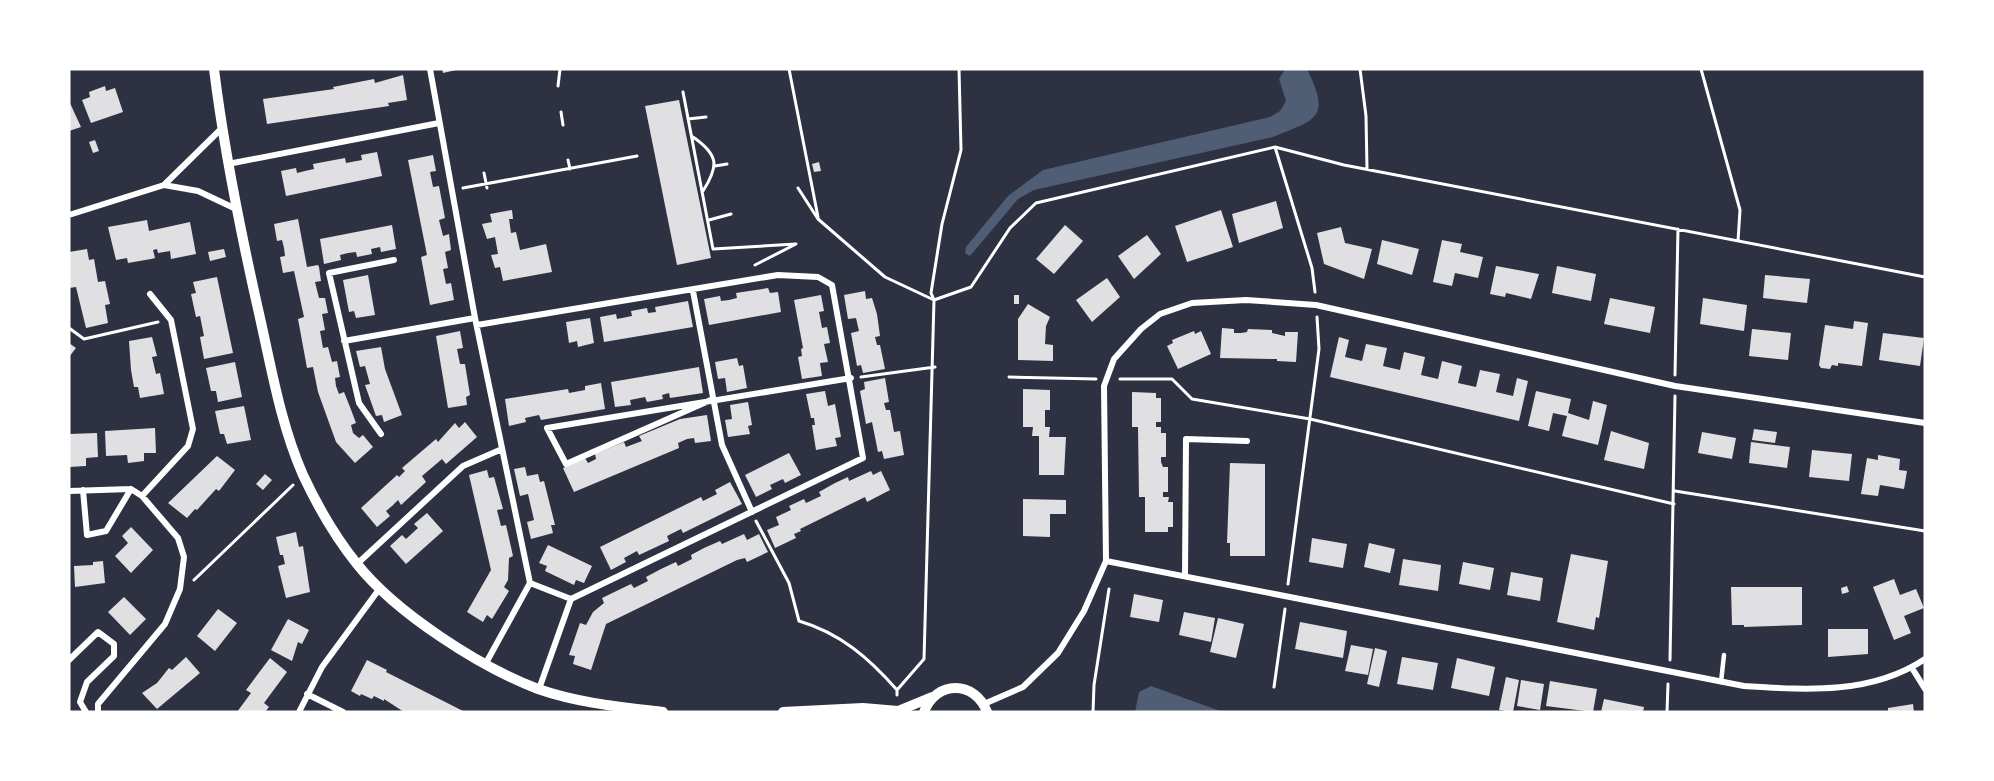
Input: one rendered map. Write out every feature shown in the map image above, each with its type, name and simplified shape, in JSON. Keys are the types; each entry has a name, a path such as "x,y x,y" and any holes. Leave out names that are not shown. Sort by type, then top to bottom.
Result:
{"street":[{"path":"214,69 221,129 236,209 283,418 303,475 357,564 380,588 423,625 486,663 538,689 605,705 663,712"},
{"path":"429,69 476,322 530,583 486,663"},
{"path":"228,164 440,123"},
{"path":"69,215 164,185 221,129"},
{"path":"164,185 198,191 236,209"},
{"path":"381,435 359,403 328,273 394,260"},
{"path":"344,341 693,291 778,275 818,277 832,285 863,458 571,599 538,689"},
{"path":"693,291 722,445 752,512"},
{"path":"142,496 188,446 193,429 171,320 150,294"},
{"path":"783,712 864,708 899,711 947,688 964,688 972,692 986,708 1023,687 1059,653 1084,611 1106,561 1104,386 1114,359 1141,329 1160,314 1192,303 1246,300 1316,305 1675,386 1925,423"},
{"path":"713,399 566,464 547,428 713,399 850,378"},
{"path":"1185,576 1186,439 1247,441"},
{"path":"357,564 463,466 502,449"},
{"path":"83,490 87,535 106,531 131,489"},
{"path":"69,491 131,489 142,496 178,538 184,557 180,589 165,624 98,704 98,712"},
{"path":"1106,561 1744,686 1812,690 1864,685 1912,668 1925,659"},
{"path":"530,583 571,599"},
{"path":"298,712 322,667 380,588"},
{"path":"69,660 98,632 114,644 114,656 87,682 80,702 86,712"},
{"path":"1912,668 1925,689"},
{"path":"308,694 343,712"},
{"path":"924,712 932,697"}],"lane":[{"path":"1721,682 1724,655"}],"path":[{"path":"558,86 560,69"},
{"path":"789,69 818,219"},
{"path":"897,690 924,659 934,367 934,300 931,293 942,224 961,150 959,69"},
{"path":"1360,69 1366,116 1368,170"},
{"path":"1701,69 1740,210 1738,241"},
{"path":"683,92 713,249 796,244 753,266"},
{"path":"561,112 563,125"},
{"path":"688,119 706,117"},
{"path":"692,137 703,145 714,158 715,173 703,191"},
{"path":"798,188 818,219 885,277 934,300 971,287 1010,228 1036,203 1275,147 1368,170 1925,277"},
{"path":"1274,687 1319,349 1312,268 1275,147"},
{"path":"452,189 487,186 637,156"},
{"path":"568,160 570,169"},
{"path":"715,166 727,164"},
{"path":"484,173 487,186"},
{"path":"708,220 730,214"},
{"path":"1666,712 1675,491 1678,230"},
{"path":"69,328 84,339 171,320"},
{"path":"850,378 934,367"},
{"path":"1009,377 1172,379 1192,399 1310,419 1674,504"},
{"path":"180,589 198,578 303,475"},
{"path":"1675,491 1925,531"},
{"path":"752,512 789,583 799,621 825,629 870,659 897,690 899,711"},
{"path":"1093,712 1094,685 1109,588 1106,561"}],"water":[{"path":"1285,69 1307,69 1318,98 1316,115 1300,126 1273,137 1034,190 1018,199 970,256 965,253 966,247 1008,196 1043,170 1270,117 1280,111 1286,101 1279,79"},
{"path":"1151,686 1223,712 1135,712 1139,692"}],"building":[{"path":"442,69 456,69 456,70 443,73"},
{"path":"403,75 407,100 388,103 389,106 267,124 263,99 334,89 333,87 374,79 375,83"},
{"path":"105,86 106,91 115,88 123,112 91,123 82,100 90,97 89,92"},
{"path":"679,100 711,258 677,265 645,106"},
{"path":"69,101 81,127 69,131"},
{"path":"95,140 99,151 93,153 89,142"},
{"path":"377,152 382,176 286,196 281,171 296,168 297,173 314,169 313,164 345,158 346,163 362,160 361,155"},
{"path":"433,155 436,171 430,172 433,187 439,186 445,218 439,220 443,236 449,234 451,250 445,252 448,268 443,269 446,284 451,283 454,300 430,305 421,257 427,255 408,160"},
{"path":"819,162 821,171 814,172 812,164"},
{"path":"1276,201 1283,228 1239,243 1232,214"},
{"path":"512,210 513,219 509,219 511,233 516,232 520,250 546,244 552,272 503,281 500,267 495,268 491,255 498,254 495,237 487,239 482,224 492,222 490,214"},
{"path":"1221,210 1233,247 1187,262 1175,226"},
{"path":"298,219 307,267 318,265 319,267 321,281 315,282 319,298 325,298 328,313 322,314 325,330 320,331 323,348 328,347 332,362 337,361 340,377 335,378 336,386 339,394 344,392 356,423 351,425 353,433 359,438 363,435 373,447 355,463 336,442 318,392 313,367 307,368 298,319 304,317 294,271 283,273 280,257 285,256 284,248 282,240 277,241 274,224"},
{"path":"147,220 149,231 190,222 196,254 171,259 170,251 158,253 157,249 153,250 155,258 128,263 127,258 116,260 108,227"},
{"path":"392,225 396,249 381,252 380,247 371,249 372,254 357,257 356,252 348,253 340,255 341,260 324,264 320,239"},
{"path":"1065,225 1083,241 1054,274 1036,259"},
{"path":"1341,227 1345,243 1372,249 1364,279 1324,264 1317,233"},
{"path":"1147,235 1161,254 1134,279 1118,256"},
{"path":"1382,240 1419,249 1412,275 1377,264"},
{"path":"1442,240 1462,244 1460,252 1483,257 1478,278 1455,273 1452,286 1433,282"},
{"path":"87,249 89,260 94,259 98,282 105,281 110,304 105,305 108,323 86,328 76,287 69,288 69,252"},
{"path":"224,249 226,257 210,261 208,252"},
{"path":"1496,266 1539,274 1531,299 1506,293 1505,297 1490,294"},
{"path":"1557,266 1596,274 1591,301 1552,293"},
{"path":"368,275 375,315 356,318 354,311 349,312 343,280"},
{"path":"1765,275 1810,279 1807,303 1763,298"},
{"path":"217,277 233,353 204,359 200,337 204,336 200,316 196,317 191,294 196,293 193,282"},
{"path":"1107,278 1120,297 1092,322 1076,300"},
{"path":"768,288 770,293 778,292 781,312 709,325 704,299 720,296 721,301 729,300 737,298 736,293"},
{"path":"865,291 866,299 872,298 877,314 880,336 875,337 877,345 880,345 885,369 863,373 861,365 857,366 851,333 859,331 856,318 848,319 844,295"},
{"path":"821,295 824,311 819,312 822,328 827,327 830,343 824,344 828,362 820,363 822,376 802,379 798,357 802,356 801,349 803,348 794,300"},
{"path":"1014,295 1019,295 1019,304 1014,304"},
{"path":"1610,298 1655,307 1650,333 1604,324"},
{"path":"1703,298 1747,305 1744,331 1700,324"},
{"path":"688,301 693,327 604,342 600,317 616,314 617,319 632,316 631,311 647,308 648,313 656,312 655,307"},
{"path":"1028,304 1050,317 1046,326 1045,344 1053,345 1053,361 1018,360 1018,319"},
{"path":"590,318 594,343 578,347 577,341 569,343 566,322"},
{"path":"1854,321 1868,323 1862,366 1838,363 1838,366 1832,365 1830,369 1821,368 1819,365 1825,325 1853,329"},
{"path":"1222,328 1234,329 1234,333 1247,332 1248,329 1272,330 1272,333 1285,336 1285,332 1298,332 1296,362 1277,361 1277,359 1220,358"},
{"path":"1752,329 1791,333 1788,360 1749,356"},
{"path":"460,331 463,348 457,349 460,364 465,364 470,395 466,397 467,405 448,408 436,336"},
{"path":"1194,331 1195,334 1201,331 1211,354 1178,369 1167,346 1173,343 1172,340"},
{"path":"1883,333 1924,338 1920,366 1879,360"},
{"path":"152,337 157,356 152,357 156,374 160,373 164,394 140,398 138,387 134,387 129,341"},
{"path":"1339,337 1349,340 1345,357 1362,361 1366,344 1387,348 1383,366 1400,370 1404,352 1425,357 1421,375 1438,379 1442,361 1462,366 1458,383 1476,387 1480,370 1500,374 1496,392 1513,396 1517,378 1528,381 1519,421 1330,377"},
{"path":"69,343 76,348 69,357"},
{"path":"381,347 385,369 402,415 384,422 382,415 376,416 365,385 370,384 365,366 360,367 356,351"},
{"path":"737,358 739,366 743,365 747,388 727,392 725,378 718,379 715,362"},
{"path":"235,362 242,397 218,402 216,391 211,391 206,368"},
{"path":"699,367 703,393 670,398 669,393 662,395 663,399 647,402 645,397 630,400 631,405 615,407 611,382"},
{"path":"885,378 889,402 884,403 886,410 890,410 894,432 900,431 904,455 884,459 882,451 878,452 872,422 866,424 860,391 865,389 864,382"},
{"path":"601,383 605,409 541,420 539,415 525,418 526,422 509,426 505,399 568,389 569,393 585,390 585,386"},
{"path":"1023,389 1050,390 1050,410 1045,410 1045,427 1050,427 1049,437 1066,437 1064,475 1039,475 1039,436 1032,436 1033,427 1023,427"},
{"path":"825,391 828,406 835,404 841,437 835,438 837,446 816,450 812,425 815,425 814,418 811,418 806,394"},
{"path":"1536,391 1571,399 1568,413 1589,420 1593,401 1607,405 1598,445 1562,436 1567,416 1553,413 1549,431 1528,426"},
{"path":"1132,392 1156,393 1156,398 1161,398 1161,422 1156,422 1156,427 1161,427 1161,433 1166,433 1166,457 1161,457 1161,462 1163,467 1168,467 1168,492 1163,492 1163,497 1169,497 1168,502 1173,502 1173,527 1168,527 1168,532 1145,532 1145,497 1139,497 1138,427 1132,427"},
{"path":"748,402 752,425 748,426 750,434 728,437 725,420 732,419 730,405"},
{"path":"244,406 251,440 227,444 224,434 220,434 215,411"},
{"path":"707,415 711,441 695,443 694,438 687,439 678,443 679,448 574,492 563,468 585,458 588,463 596,459 595,454 624,442 626,447 642,441 639,436 680,419"},
{"path":"465,422 477,437 446,464 442,459 422,476 426,482 401,505 398,500 386,511 390,516 377,527 361,508 397,475 399,477 405,471 402,468 436,439 438,442 455,423 459,428"},
{"path":"155,428 156,453 144,453 144,461 128,463 127,455 106,456 105,431"},
{"path":"1754,429 1777,432 1775,443 1752,440"},
{"path":"1611,431 1649,443 1644,469 1604,460"},
{"path":"1702,432 1736,438 1732,459 1698,453"},
{"path":"97,433 98,457 86,458 86,466 69,467 69,434"},
{"path":"1751,442 1790,447 1787,468 1749,463"},
{"path":"1812,450 1852,454 1849,481 1809,477"},
{"path":"789,453 801,475 785,483 783,479 770,485 772,489 756,497 745,475"},
{"path":"1878,455 1900,459 1899,470 1907,471 1904,489 1880,485 1878,496 1861,494 1867,458 1878,460"},
{"path":"217,456 235,470 219,491 216,489 187,518 168,503"},
{"path":"1230,463 1265,464 1265,556 1230,556 1230,543 1227,543"},
{"path":"525,467 527,476 538,474 540,482 544,481 555,525 551,525 553,533 531,539 527,522 534,520 528,494 520,496 514,469"},
{"path":"487,470 489,478 494,477 503,509 497,510 501,526 506,525 513,556 509,558 508,580 504,587 509,591 492,619 487,615 483,622 467,612 491,570 469,475"},
{"path":"871,471 873,475 881,471 890,490 867,502 865,497 800,529 801,531 794,534 796,538 775,548 767,530 779,525 776,517 791,510 789,506 804,499 806,503 821,496 819,492 835,483 848,477 849,481"},
{"path":"265,474 272,480 263,490 256,484"},
{"path":"730,482 742,504 683,533 681,529 667,536 669,541 639,555 637,551 624,558 626,562 611,570 600,547 701,497 703,501 717,494 715,490"},
{"path":"1023,499 1066,500 1066,514 1050,514 1050,537 1023,536"},
{"path":"427,513 443,531 406,564 390,546 402,535 406,539 418,528 414,524"},
{"path":"131,527 153,550 131,573 115,556 128,543 122,536"},
{"path":"296,532 299,547 303,546 310,592 286,598 278,566 285,564 283,555 280,555 276,537"},
{"path":"744,534 747,540 759,534 768,552 747,562 745,558 737,560 606,624 591,670 573,664 575,656 569,655 580,623 586,625 593,612 604,603 602,598 631,584 634,588 648,581 646,577 661,569 676,562 678,566 692,559 691,555 704,548 720,541 722,544"},
{"path":"1312,538 1347,544 1343,568 1309,562"},
{"path":"1369,543 1395,549 1390,573 1364,567"},
{"path":"548,545 592,566 584,583 576,580 574,585 545,571 547,566 539,563"},
{"path":"1571,554 1608,561 1599,618 1596,617 1594,630 1557,622"},
{"path":"1403,559 1441,565 1438,591 1399,585"},
{"path":"103,561 105,583 75,587 74,566 93,565 93,562"},
{"path":"1463,562 1494,568 1490,590 1459,584"},
{"path":"1511,572 1543,578 1540,601 1507,595"},
{"path":"1894,579 1900,595 1916,589 1924,608 1904,616 1911,633 1894,640 1873,587"},
{"path":"1847,586 1849,592 1842,594 1841,588"},
{"path":"1731,587 1802,587 1802,625 1744,627 1744,625 1732,625"},
{"path":"1134,594 1163,600 1159,622 1130,617"},
{"path":"124,597 146,619 130,635 108,612"},
{"path":"218,609 237,623 215,651 197,636"},
{"path":"1184,612 1215,618 1211,642 1179,635"},
{"path":"1218,618 1244,624 1236,658 1210,652"},
{"path":"288,619 309,630 302,644 298,642 292,661 271,650"},
{"path":"1300,622 1347,631 1343,658 1295,649"},
{"path":"1828,629 1868,629 1868,654 1828,657"},
{"path":"1351,645 1373,649 1368,675 1345,671"},
{"path":"1375,648 1387,651 1379,687 1367,684"},
{"path":"186,657 200,673 157,709 142,693 157,683 169,668 172,670"},
{"path":"1402,657 1438,663 1433,690 1397,684"},
{"path":"270,658 287,672 264,703 269,707 265,712 237,712 251,693 246,690"},
{"path":"1457,658 1495,667 1489,696 1451,688"},
{"path":"367,660 465,712 404,712 384,699 384,701 374,696 372,699 361,694 360,696 351,691"},
{"path":"1506,677 1519,680 1513,712 1499,710"},
{"path":"1521,680 1544,684 1540,710 1517,706"},
{"path":"1550,681 1597,689 1593,712 1546,706"},
{"path":"1604,699 1644,707 1643,712 1601,712"},
{"path":"1913,704 1914,712 1888,712 1888,708"}]}
